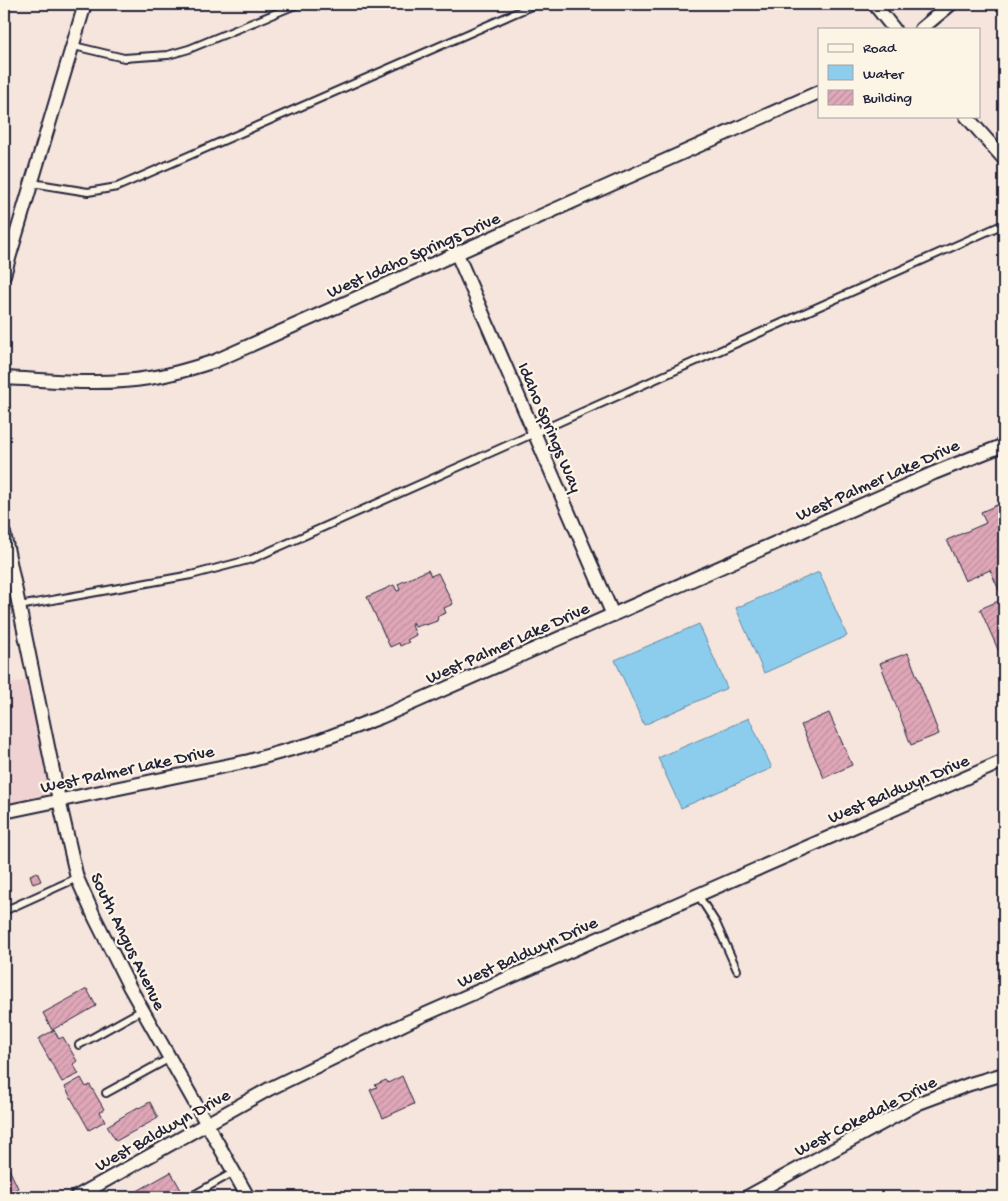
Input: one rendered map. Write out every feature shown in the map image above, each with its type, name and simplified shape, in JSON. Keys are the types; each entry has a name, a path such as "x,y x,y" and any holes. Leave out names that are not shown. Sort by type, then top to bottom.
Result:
{"street":[{"path":"4,275 86,4"},
{"path":"874,4 893,28"},
{"path":"922,28 951,4"},
{"name":"West Idaho Springs Drive","path":"4,378 87,381 147,379 173,374 215,361 818,92"},
{"path":"968,118 1004,159"},
{"name":"Idaho Springs Way","path":"457,254 613,615"},
{"name":"West Palmer Lake Drive","path":"4,812 249,761 310,744 381,717 934,473 1002,448"},
{"name":"South Angus Avenue","path":"4,533 77,878 110,951 248,1197"},
{"name":"West Baldwyn Drive","path":"76,1197 206,1123 303,1072 410,1021 1004,761"},
{"name":"West Cokedale Drive","path":"747,1197 919,1103 970,1084 1004,1074"}],"lane":[{"path":"74,46 124,58 168,55 189,49 297,4"},
{"path":"32,183 88,192 117,187 536,4"},
{"path":"19,606 192,575 252,559 1004,224"},
{"path":"4,911 77,878"},
{"path":"698,894 716,923 736,970"},
{"path":"79,1045 142,1010"},
{"path":"106,1093 170,1058"},
{"path":"190,1197 234,1172"}],"shaded area":[{"path":"34,679 59,800 4,812 4,685"}],"water":[{"path":"819,572 847,636 764,673 736,608"},
{"path":"699,624 727,688 644,725 615,660"},
{"path":"749,718 772,768 681,808 658,758"}],"building":[{"path":"1004,502 1004,663 980,609 1003,599 990,570 965,581 947,540 986,523 981,512"},
{"path":"428,570 431,576 438,573 453,604 444,608 446,613 438,616 437,621 415,627 413,622 411,623 416,635 407,640 409,642 400,646 399,643 390,647 367,597 394,585 397,591 400,590 398,584"},
{"path":"908,653 939,734 911,745 880,663"},
{"path":"829,713 852,765 824,778 801,725"},
{"path":"37,872 41,881 33,884 30,875"},
{"path":"87,989 96,1006 52,1030 43,1013"},
{"path":"54,1030 59,1039 63,1037 77,1061 73,1064 79,1074 62,1082 38,1039"},
{"path":"402,1076 414,1104 383,1118 370,1090 377,1087 375,1085 386,1080 388,1083"},
{"path":"81,1078 86,1087 90,1085 104,1109 100,1112 105,1121 89,1130 65,1087"},
{"path":"150,1102 158,1118 116,1141 107,1126"},
{"path":"9,1169 18,1188 4,1195 4,1171"},
{"path":"171,1172 181,1190 168,1197 134,1197 132,1194"}]}
